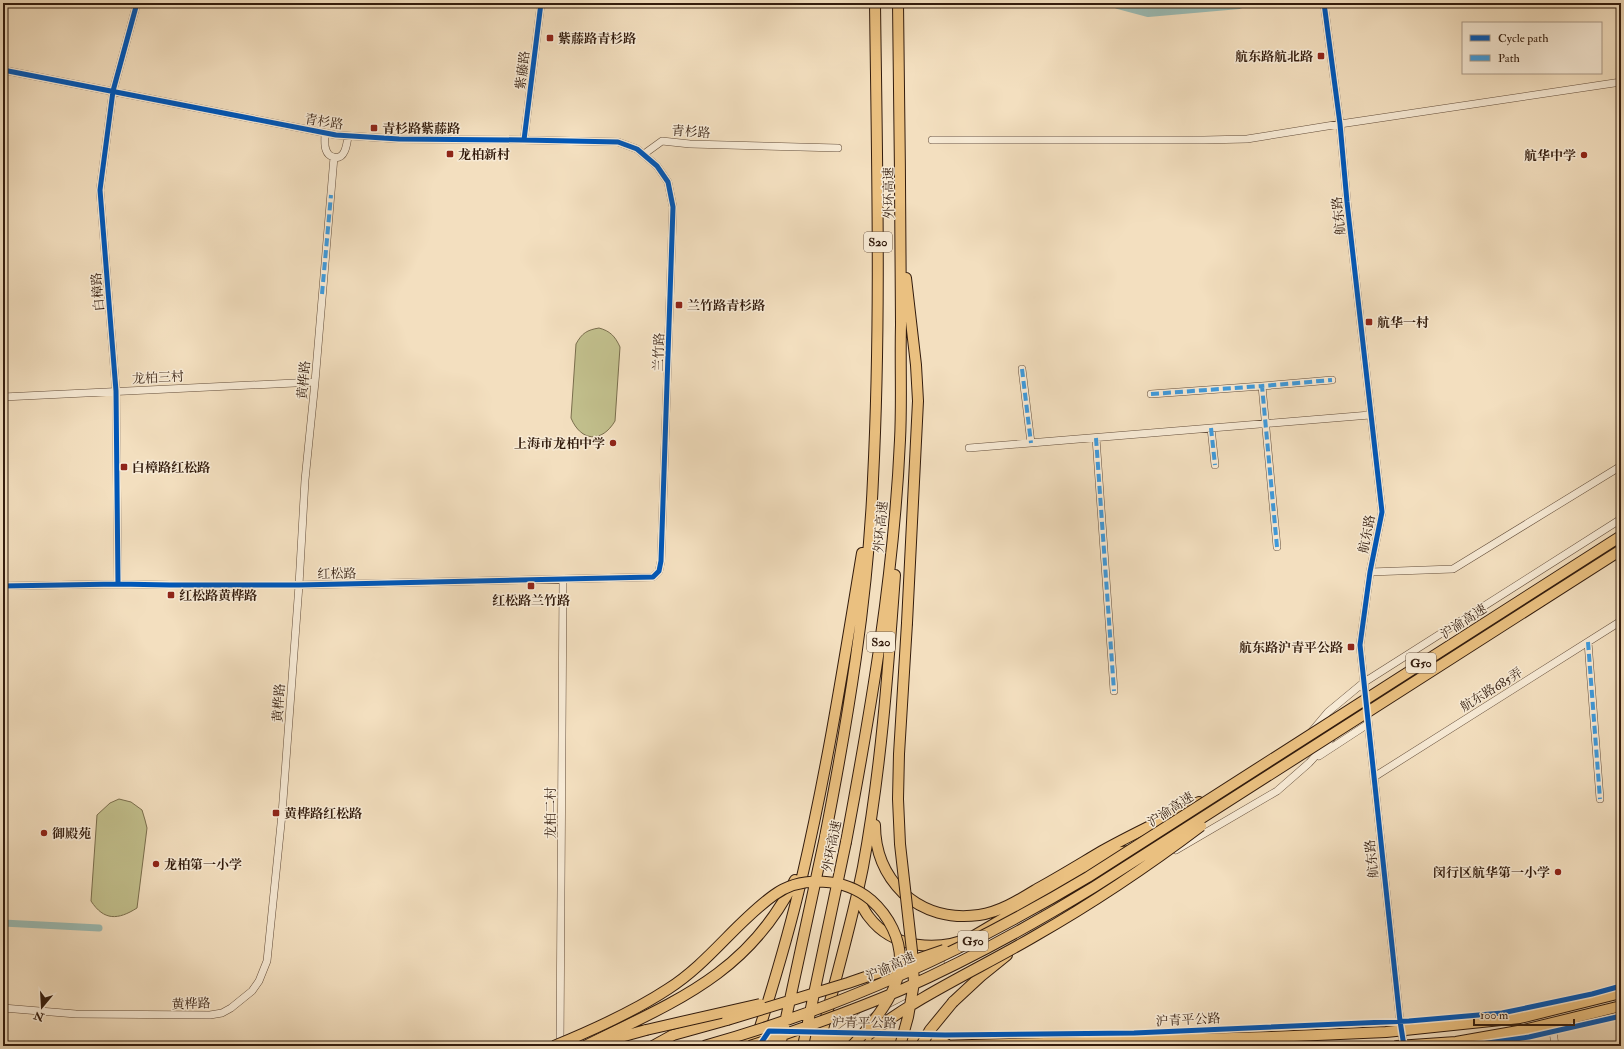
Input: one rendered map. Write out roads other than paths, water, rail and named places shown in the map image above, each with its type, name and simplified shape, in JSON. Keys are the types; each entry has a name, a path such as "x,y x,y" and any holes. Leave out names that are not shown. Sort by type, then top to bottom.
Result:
{"highway":[{"name":"外环高速","path":"780,1046 825,837 842,748 855,662 866,569 873,480 877,373 878,249 875,3"},
{"name":"外环高速","path":"803,1046 846,842 863,752 881,641 892,541 900,439 901,242 898,3"},
{"path":"900,1046 908,1017 913,977 912,951 900,844 898,754 907,624 918,401 913,326 901,242"},
{"path":"900,439 897,541 875,813 875,839 879,857 896,886 911,900 930,910 945,914 965,916 980,915 1013,903 1126,838 1221,791"},
{"path":"756,1043 789,928 813,832 840,686 873,480"},
{"name":"沪渝高速","path":"704,1046 749,1033 850,998 897,978 987,934 1039,906 1088,877 1621,536"},
{"name":"沪渝高速","path":"750,1046 802,1029 901,990 999,942 1044,917 1094,887 1621,550"},
{"path":"822,1044 857,896 868,838 879,758"},
{"path":"921,1046 930,1030 953,1002 1008,954 1124,882 1259,782"},
{"path":"585,1046 681,998 726,968 744,952 758,938 786,899 813,832"},
{"path":"857,896 869,917 891,937 908,943 926,946 944,946 958,943 972,937 1114,854 1138,849"},
{"path":"554,1046 629,1012 669,988 704,961 757,908 776,894 795,885 812,882 831,882 851,887 867,897 885,914 896,938 900,952 900,965 885,1005 872,1024 853,1046"},
{"path":"653,1046 673,1035 848,983 987,934"},
{"path":"853,1046 912,1005 984,963 1034,937"},
{"path":"593,1046 604,1041 646,1030 848,983"},
{"name":"沪青平公路","path":"936,1046 1271,1037 1401,1031 1520,1018 1621,993"},
{"path":"1397,1046 1456,1042 1524,1030 1621,1006"},
{"path":"895,1046 908,1017"},
{"path":"756,1043 802,1029"},
{"path":"822,1044 837,1038 932,1039 949,1046"}],"main road":[{"path":"726,1046 756,1043 822,1044"}],"street":[{"name":"白樟路","path":"118,584 116,391 100,190 113,91 137,3"},
{"name":"紫藤路","path":"524,140 541,3"},
{"name":"航东路","path":"1324,3 1340,124 1370,415 1382,512 1370,572 1360,645 1401,1031 1404,1046"},
{"name":"青杉路","path":"3,70 325,133 348,136 411,139 611,141 631,146 644,154 662,141 690,144 838,148"},
{"path":"932,140 1247,139 1621,82"},
{"path":"325,133 326,150 334,157 341,156 345,151 348,136"},
{"name":"兰竹路","path":"644,154 657,166 665,177 670,188 674,206 662,561"},
{"name":"黄桦路","path":"3,1008 76,1014 210,1015 222,1013 231,1008 252,991 259,981 267,961 282,814 299,584 304,480 315,382 334,157"},
{"path":"1022,369 1031,443"},
{"path":"1151,394 1332,380"},
{"name":"龙柏三村","path":"3,397 315,382"},
{"path":"1262,386 1277,546"},
{"path":"969,448 1370,415"},
{"path":"1211,428 1215,465"},
{"path":"1096,438 1114,691"},
{"path":"1370,572 1453,568 1621,466"},
{"path":"837,1038 900,988 1012,927 1232,791 1302,741 1328,712 1363,683 1621,519"},
{"path":"837,1038 992,958 1277,791 1309,763 1342,727 1621,544"},
{"name":"红松路","path":"3,586 118,584 299,584 650,578 659,572 662,561"},
{"name":"龙柏二村","path":"560,1046 564,580"},
{"name":"航东路685弄","path":"1374,777 1621,621"},
{"path":"1588,642 1600,799"},
{"path":"1309,763 1368,724"},
{"path":"1552,1023 1555,1046"}],"waterway":[{"path":"1118,3 1148,11 1239,3"},
{"path":"3,923 99,928"}],"place":[{"name":"紫藤路青杉路","path":"550,38"},
{"name":"航东路航北路","path":"1321,56"},
{"name":"青杉路紫藤路","path":"374,128"},
{"name":"龙柏新村","path":"450,154"},
{"name":"航华中学","path":"1584,155"},
{"name":"兰竹路青杉路","path":"679,305"},
{"name":"航华一村","path":"1369,322"},
{"name":"上海市龙柏中学","path":"613,443"},
{"name":"白樟路红松路","path":"124,467"},
{"name":"红松路兰竹路","path":"531,586"},
{"name":"红松路黄桦路","path":"171,595"},
{"name":"航东路沪青平公路","path":"1351,647"},
{"name":"黄桦路红松路","path":"276,813"},
{"name":"御殿苑","path":"44,833"},
{"name":"龙柏第一小学","path":"156,864"},
{"name":"闵行区航华第一小学","path":"1558,872"}]}
